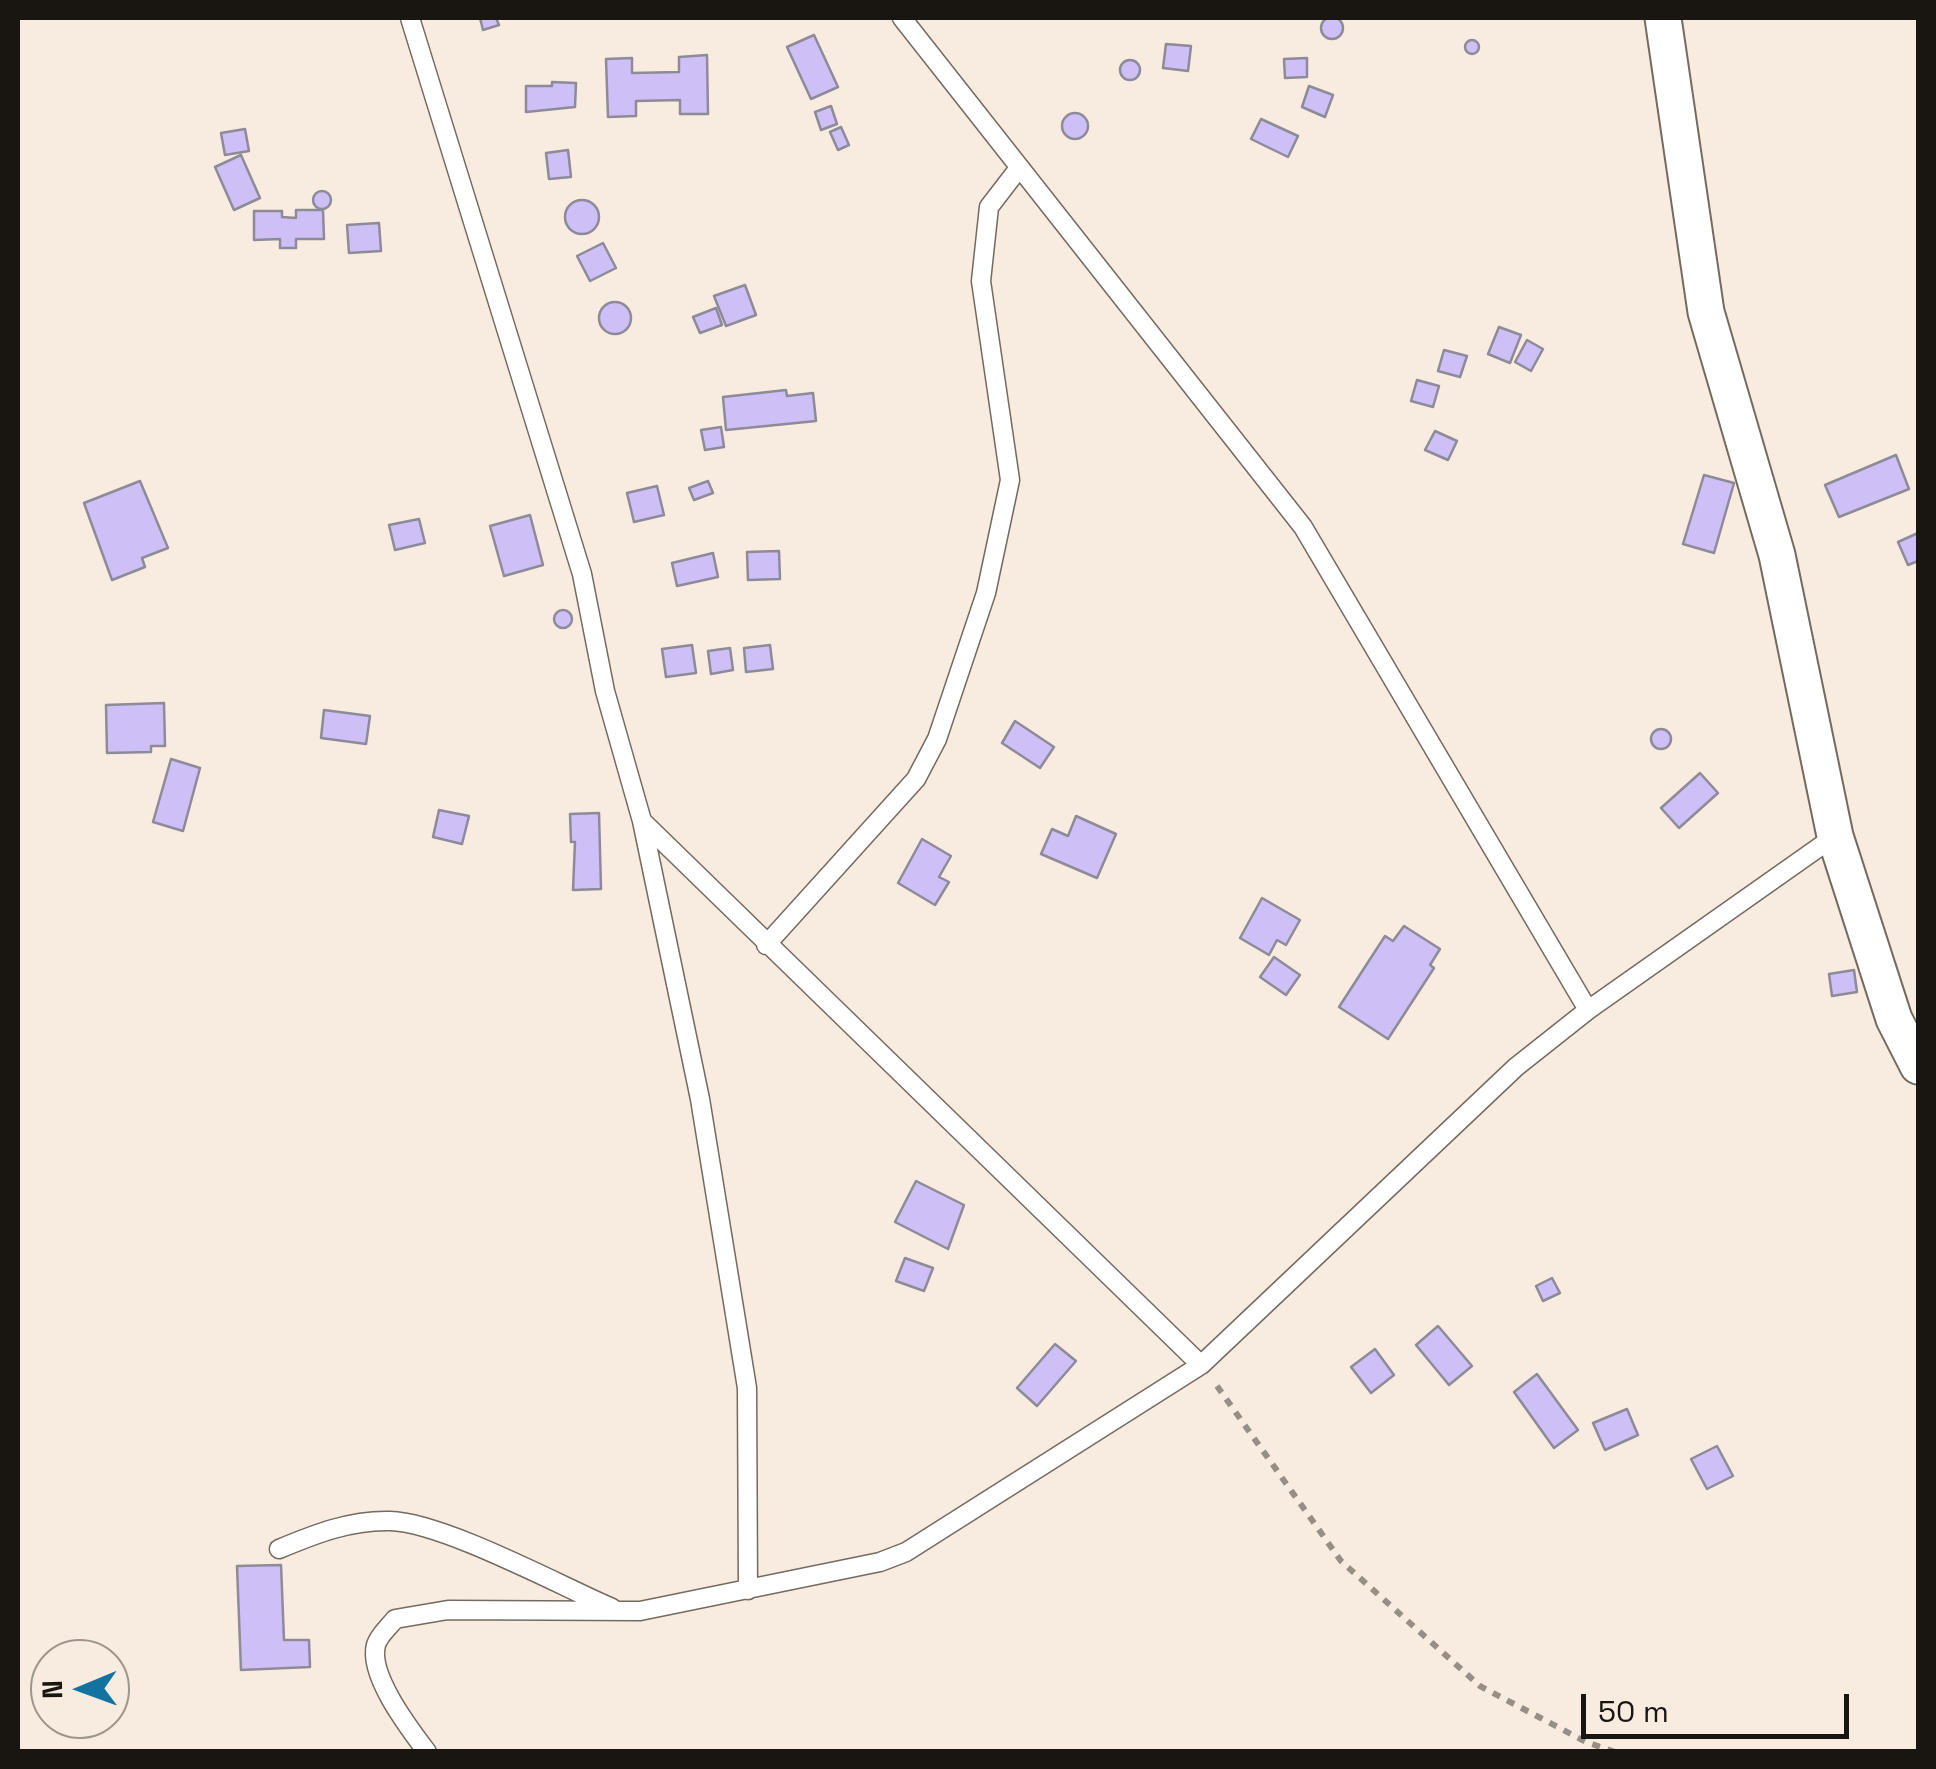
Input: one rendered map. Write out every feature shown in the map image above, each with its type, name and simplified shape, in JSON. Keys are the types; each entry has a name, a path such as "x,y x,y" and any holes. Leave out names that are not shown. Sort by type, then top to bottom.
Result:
{"street":[{"path":"1663,18 1706,312 1777,555 1835,836 1894,1019 1918,1066"}],"lane":[{"path":"410,18 582,574 604,691 642,820 700,1099 747,1388 748,1590"},
{"path":"902,18 1303,527 1588,1010"},
{"path":"766,944 916,779 937,739 986,594 1010,480 982,280 989,207 1019,168"},
{"path":"642,820 1201,1365"},
{"path":"427,1752 396,1711 375,1659 376,1642 395,1619 448,1610 620,1611 748,1590 880,1562 906,1552 1201,1365 1516,1066 1588,1010 1835,836"},
{"path":"279,1549 328,1528 392,1521 432,1529 620,1611"}],"path":[{"path":"1201,1365 1341,1561 1480,1686 1586,1742 1615,1752"}],"building":[{"path":"1332,17 1340,20 1340,36 1332,39 1324,36 1321,28 1324,20"},
{"path":"480,18 496,18 499,25 483,30"},
{"path":"814,35 838,87 811,99 787,47"},
{"path":"1472,40 1479,47 1472,54 1465,47"},
{"path":"1166,44 1191,46 1188,71 1163,68"},
{"path":"707,55 708,114 680,114 680,100 636,101 636,116 608,117 606,59 632,58 632,73 679,72 679,57"},
{"path":"1307,58 1307,77 1285,78 1284,59"},
{"path":"1130,60 1140,70 1130,80 1120,70"},
{"path":"552,82 576,83 575,107 526,112 526,86 552,86"},
{"path":"1309,86 1333,95 1325,117 1302,107"},
{"path":"831,106 837,124 821,130 815,112"},
{"path":"1075,113 1084,117 1088,126 1084,135 1075,139 1066,135 1062,126 1066,117"},
{"path":"1261,119 1298,136 1288,157 1251,139"},
{"path":"841,127 849,145 838,150 830,132"},
{"path":"245,129 249,151 225,155 221,133"},
{"path":"568,150 571,177 549,179 546,153"},
{"path":"241,155 260,198 234,210 215,167"},
{"path":"322,191 331,200 322,209 313,200"},
{"path":"582,200 594,205 599,217 594,229 582,234 570,229 565,217 570,205"},
{"path":"296,210 323,210 324,239 296,239 296,248 280,248 280,239 254,240 254,211 282,211 282,217 296,218"},
{"path":"379,223 381,251 349,253 347,225"},
{"path":"603,243 616,268 590,281 577,256"},
{"path":"745,285 756,315 726,326 714,296"},
{"path":"615,302 626,307 631,318 626,329 615,334 604,329 599,318 604,307"},
{"path":"716,308 722,325 700,333 693,317"},
{"path":"1499,327 1521,335 1510,363 1488,354"},
{"path":"1527,340 1543,349 1531,371 1515,362"},
{"path":"1444,350 1467,356 1460,377 1438,371"},
{"path":"1417,380 1439,386 1433,407 1411,401"},
{"path":"786,390 787,396 813,393 816,421 726,430 723,397"},
{"path":"721,427 724,447 705,450 701,430"},
{"path":"1435,431 1457,441 1448,460 1425,450"},
{"path":"1896,455 1909,489 1839,517 1825,485"},
{"path":"1704,475 1734,483 1714,553 1683,544"},
{"path":"140,481 168,548 142,558 145,567 112,580 84,503"},
{"path":"708,481 713,493 694,500 689,488"},
{"path":"657,486 664,515 634,522 627,493"},
{"path":"530,515 543,565 504,576 490,526"},
{"path":"419,519 425,543 395,550 389,525"},
{"path":"1918,533 1918,561 1908,565 1898,542"},
{"path":"779,551 780,579 748,580 747,552"},
{"path":"713,553 718,577 677,586 672,563"},
{"path":"563,610 572,619 563,628 554,619"},
{"path":"692,645 696,673 666,677 662,649"},
{"path":"770,645 773,669 746,672 744,648"},
{"path":"730,648 733,670 711,674 708,651"},
{"path":"164,703 165,746 151,746 151,752 107,753 106,705"},
{"path":"324,710 370,716 366,744 321,738"},
{"path":"1015,721 1054,747 1040,768 1002,743"},
{"path":"1661,729 1671,739 1661,749 1651,739"},
{"path":"171,759 200,768 183,831 153,822"},
{"path":"1700,773 1718,793 1679,828 1661,808"},
{"path":"439,810 469,816 462,844 433,837"},
{"path":"599,813 601,889 573,890 575,842 571,842 570,814"},
{"path":"1076,816 1116,834 1097,878 1041,854 1052,829 1068,836"},
{"path":"922,839 951,856 939,877 949,882 935,905 898,883"},
{"path":"1262,898 1300,920 1286,945 1277,940 1269,955 1240,938"},
{"path":"1404,926 1440,949 1430,965 1434,968 1388,1039 1339,1007 1385,936 1393,941"},
{"path":"1274,957 1300,975 1286,995 1260,977"},
{"path":"1854,970 1857,992 1832,996 1829,974"},
{"path":"916,1181 964,1205 948,1249 895,1222"},
{"path":"905,1258 933,1268 924,1291 896,1281"},
{"path":"1552,1278 1560,1293 1543,1301 1536,1286"},
{"path":"1438,1326 1472,1366 1449,1385 1416,1345"},
{"path":"1055,1344 1076,1361 1037,1406 1017,1388"},
{"path":"1375,1349 1394,1375 1371,1393 1351,1367"},
{"path":"1537,1374 1578,1430 1554,1448 1514,1392"},
{"path":"1627,1409 1638,1435 1605,1450 1593,1423"},
{"path":"1717,1446 1733,1476 1707,1489 1691,1459"},
{"path":"281,1565 284,1640 309,1640 310,1667 241,1670 237,1566"}]}
